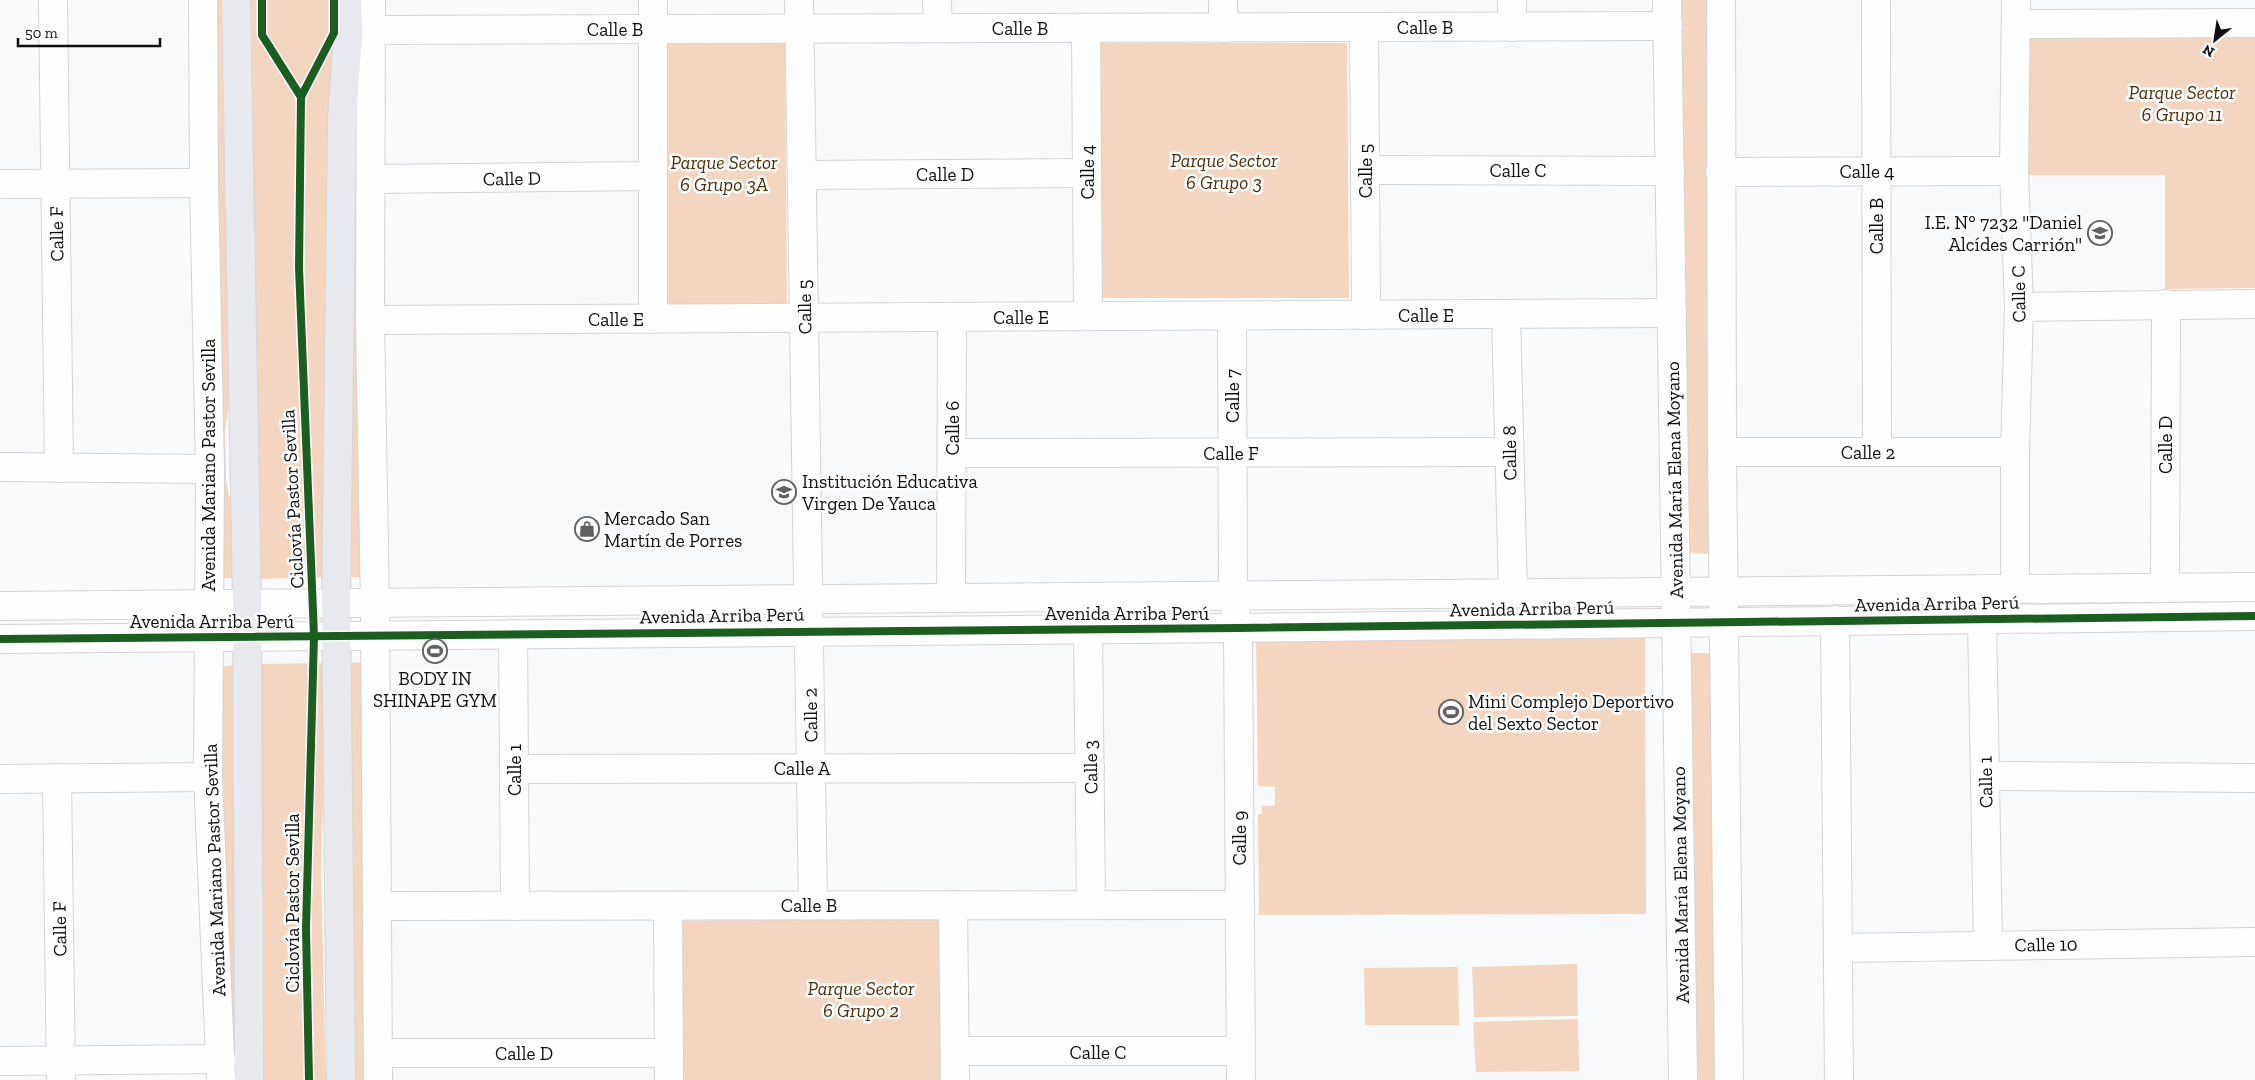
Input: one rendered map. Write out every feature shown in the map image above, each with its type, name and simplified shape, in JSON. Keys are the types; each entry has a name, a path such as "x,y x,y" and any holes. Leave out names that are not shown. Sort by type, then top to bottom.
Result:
{"main road":[{"name":"Avenida Mariano Pastor Sevilla","path":"236,0 247,604 249,1080"},
{"path":"341,1080 336,604 342,118 348,35 347,0"}],"street":[{"name":"Calle F","path":"53,0 58,468"},
{"name":"Avenida Mariano Pastor Sevilla","path":"203,0 204,183 210,469 208,777 221,1070"},
{"path":"371,0 370,320 376,605 378,1080"},
{"path":"652,0 652,319"},
{"name":"Calle 5","path":"799,0 808,615"},
{"path":"937,0 938,28"},
{"path":"1223,0 1223,28"},
{"path":"1512,0 1512,27"},
{"path":"1721,0 1722,452 1729,1080"},
{"name":"Calle B","path":"1876,0 1877,452"},
{"path":"2016,12 2162,11 2255,23"},
{"name":"Calle C","path":"2015,589 2015,452 2019,307 2014,171 2016,12"},
{"name":"Calle B","path":"372,30 1512,27 1668,13"},
{"name":"Avenida María Elena Moyano","path":"1668,13 1683,1080"},
{"name":"Calle 5","path":"1364,27 1366,315"},
{"name":"Calle 4","path":"1086,28 1088,316"},
{"name":"Calle C","path":"1365,170 1670,170"},
{"name":"Calle 4","path":"1720,172 2014,171"},
{"name":"Calle D","path":"802,175 1087,173"},
{"name":"Calle D","path":"371,179 652,176"},
{"path":"0,184 204,183"},
{"name":"Calle D","path":"2165,587 2166,304"},
{"path":"2019,307 2255,304"},
{"name":"Calle E","path":"370,320 1672,313"},
{"name":"Calle 8","path":"1506,314 1512,592"},
{"name":"Calle 7","path":"1232,316 1233,595"},
{"name":"Calle 6","path":"951,598 952,317"},
{"name":"Calle F","path":"952,453 1510,452"},
{"name":"Calle 2","path":"1722,452 2015,452"},
{"path":"0,467 210,469"},
{"name":"Avenida Arriba Perú","path":"0,639 514,634 808,615 951,598 2255,586"},
{"name":"Calle 9","path":"1233,595 1238,628 1241,1080"},
{"name":"Avenida Arriba Perú","path":"0,606 336,604 808,615 1088,629 2255,616"},
{"name":"Calle 2","path":"808,615 813,905"},
{"name":"Calle 1","path":"1982,618 1988,945"},
{"path":"1834,620 1839,1080"},
{"name":"Calle 3","path":"1088,629 1091,905"},
{"name":"Calle 1","path":"514,634 515,906"},
{"name":"Calle A","path":"514,768 1090,768"},
{"path":"1985,776 2255,778"},
{"path":"0,779 208,777"},
{"name":"Calle F","path":"57,778 61,1070"},
{"path":"953,905 955,1080"},
{"name":"Calle B","path":"378,906 1240,905"},
{"path":"668,906 670,1080"},
{"name":"Calle 10","path":"1838,948 2255,942"},
{"name":"Calle C","path":"955,1051 1240,1051"},
{"name":"Calle D","path":"378,1053 669,1053"},
{"path":"0,1061 61,1070 221,1070"}],"green space":[{"path":"212,0 228,0 233,374 225,432 226,480 235,524 235,578 218,578"},
{"path":"251,0 338,0 324,577 258,579"},
{"path":"1680,0 1707,0 1713,554 1684,553"},
{"name":"Parque Sector 6 Grupo 11","path":"2026,29 2255,31 2255,288 2165,289 2165,175 2028,175"},
{"name":"Parque Sector 6 Grupo 3A","path":"785,40 787,304 664,305 661,41"},
{"name":"Parque Sector 6 Grupo 3","path":"1098,43 1347,43 1349,298 1100,298"},
{"path":"357,120 367,577 346,577 351,284"},
{"name":"Mini Complejo Deportivo del Sexto Sector","path":"1645,637 1646,914 1259,915 1258,814 1262,814 1262,806 1275,806 1275,787 1258,786 1256,638"},
{"path":"1688,653 1713,653 1716,1080 1693,1080"},
{"path":"365,662 367,1080 354,1080 348,663"},
{"path":"327,663 321,868 326,1080 261,1080 257,664"},
{"path":"235,665 239,1080 225,1080 219,667"},
{"name":"Parque Sector 6 Grupo 2","path":"941,918 944,1080 681,1080 679,921"},
{"path":"1577,964 1578,1016 1474,1017 1472,967"},
{"path":"1458,967 1459,1025 1365,1025 1364,968"},
{"path":"1578,1019 1579,1071 1476,1072 1473,1022"}],"cycle path":[{"path":"262,0 262,35 301,97"},
{"name":"Ciclovía Pastor Sevilla","path":"309,1080 306,928 314,636 299,268 301,97 334,33 334,0"},
{"path":"0,639 1238,628 2255,616"}],"place":[{"name":"I.E. N° 7232 \"Daniel Alcídes Carrión\"","path":"2100,233"},
{"name":"Institución Educativa Virgen De Yauca","path":"784,492"},
{"name":"Mercado San Martín de Porres","path":"587,529"},
{"name":"BODY IN SHINAPE GYM","path":"435,651"},
{"name":"Mini Complejo Deportivo del Sexto Sector","path":"1451,712"}]}
